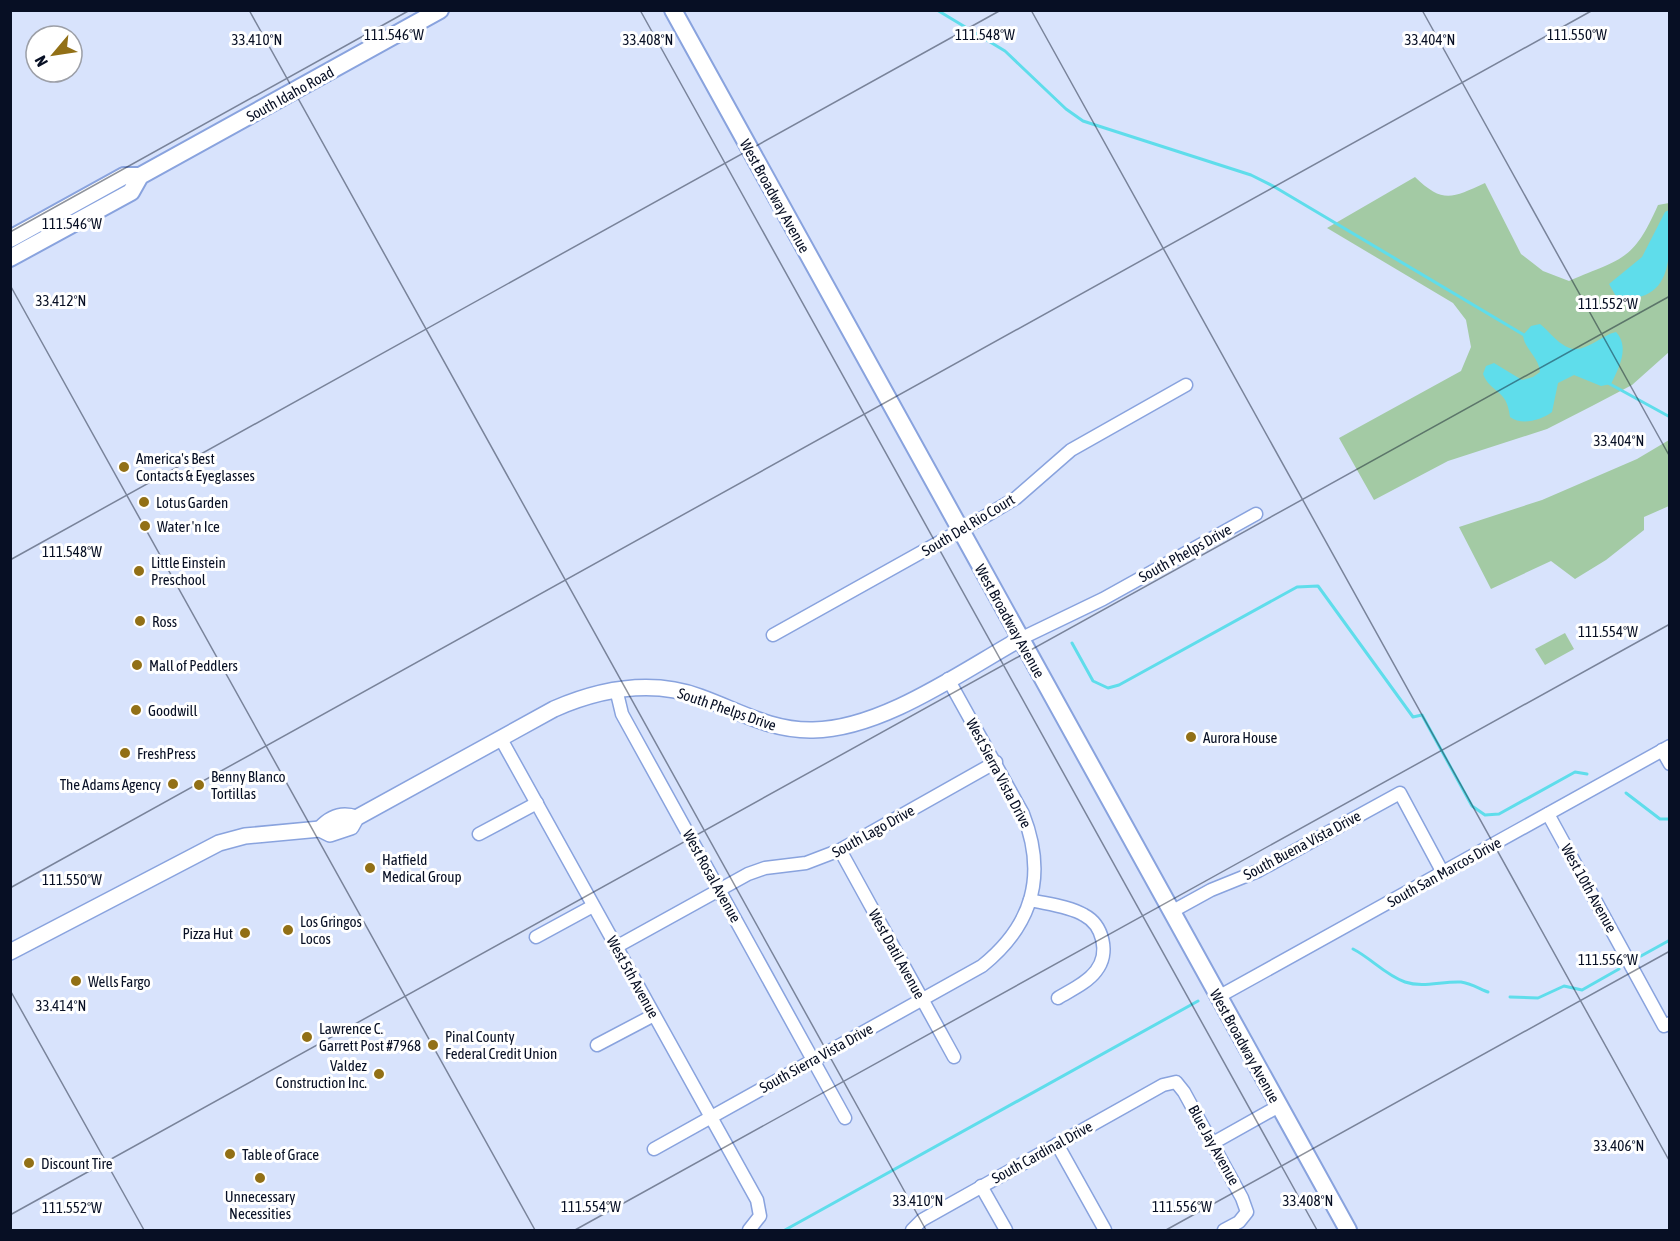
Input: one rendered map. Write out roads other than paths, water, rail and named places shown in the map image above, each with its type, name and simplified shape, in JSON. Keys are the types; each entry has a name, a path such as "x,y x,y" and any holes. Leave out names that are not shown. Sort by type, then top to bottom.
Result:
{"main road":[{"name":"South Idaho Road","path":"10,239 124,176 140,176 440,10"},
{"name":"West Broadway Avenue","path":"673,10 1348,1230"},
{"name":"South Idaho Road","path":"10,258 130,192 140,176"}],"street":[{"name":"South Del Rio Court","path":"773,635 1016,498 1071,450 1186,385"},
{"name":"South Phelps Drive","path":"10,952 65,926 203,849 232,838 320,829 330,834 351,827 356,818 554,709 582,697 616,689 664,689 700,697 762,723 814,730 854,724 879,716 1020,639 1102,599 1256,514"},
{"name":"West Sierra Vista Drive","path":"922,1000 982,966 1000,952 1014,935 1030,900 1036,868 1032,835 996,762 948,679"},
{"name":"West Rosal Avenue","path":"616,689 622,714 845,1118"},
{"name":"West 5th Avenue","path":"501,739 757,1200 760,1216 749,1230"},
{"path":"1666,748 1670,764"},
{"name":"South San Marcos Drive","path":"1218,997 1666,748"},
{"name":"South Lago Drive","path":"616,947 719,890 765,868 806,862 840,850 996,762"},
{"name":"South Buena Vista Drive","path":"1171,912 1211,890 1258,871 1400,793 1443,873"},
{"path":"479,834 537,802"},
{"name":"West 10th Avenue","path":"1548,814 1667,1025"},
{"name":"West Datil Avenue","path":"840,850 954,1057"},
{"path":"1030,900 1078,912 1096,923 1101,934 1104,945 1097,970 1058,998"},
{"path":"536,938 593,906"},
{"name":"South Sierra Vista Drive","path":"654,1149 922,1000"},
{"path":"597,1046 654,1015"},
{"name":"Blue Jay Avenue","path":"1176,1082 1213,1143 1247,1212 1239,1222 1224,1230"},
{"name":"South Cardinal Drive","path":"912,1229 922,1220 1163,1084 1176,1082"},
{"path":"1213,1143 1279,1106"},
{"path":"1057,1144 1105,1230"},
{"path":"981,1186 1006,1230"}],"water":[{"path":"1669,210 1669,257 1666,272 1660,284 1650,293 1636,298 1617,298 1609,284 1642,257 1665,212"},
{"path":"1540,324 1556,340 1569,348 1576,349 1583,348 1616,332 1622,344 1622,358 1611,384 1601,386 1574,375 1558,383 1552,412 1537,419 1515,420 1510,417 1506,401 1490,385 1483,374 1486,366 1494,363 1522,380 1540,372 1523,335 1531,326"}],"waterway":[{"path":"937,10 1005,51 1066,109 1083,121 1251,175 1524,335"},
{"path":"1608,383 1670,417"},
{"path":"1072,643 1093,681 1108,688 1119,685 1297,587 1318,586 1413,717 1422,715 1472,806 1485,815 1499,814 1575,772 1587,774"},
{"path":"1626,793 1660,819 1670,819"},
{"path":"1641,956 1670,940"},
{"path":"1353,949 1405,982 1412,984 1461,982 1488,992"},
{"path":"1510,997 1538,998 1564,986 1582,990 1619,969"},
{"path":"785,1230 1198,1001"}],"place":[{"name":"America's Best Contacts & Eyeglasses","path":"124,467"},
{"name":"Lotus Garden","path":"144,502"},
{"name":"Water 'n Ice","path":"145,526"},
{"name":"Little Einstein Preschool","path":"139,571"},
{"name":"Ross","path":"140,621"},
{"name":"Mall of Peddlers","path":"137,665"},
{"name":"Goodwill","path":"136,710"},
{"name":"Aurora House","path":"1191,737"},
{"name":"FreshPress","path":"125,753"},
{"name":"The Adams Agency","path":"173,784"},
{"name":"Benny Blanco Tortillas","path":"199,785"},
{"name":"Hatfield Medical Group","path":"370,868"},
{"name":"Los Gringos Locos","path":"288,930"},
{"name":"Pizza Hut","path":"245,933"},
{"name":"Wells Fargo","path":"76,981"},
{"name":"Lawrence C. Garrett Post #7968","path":"307,1037"},
{"name":"Pinal County Federal Credit Union","path":"433,1045"},
{"name":"Valdez Construction Inc.","path":"379,1074"},
{"name":"Table of Grace","path":"230,1154"},
{"name":"Discount Tire","path":"29,1163"},
{"name":"Unnecessary Necessities","path":"260,1178"}]}
